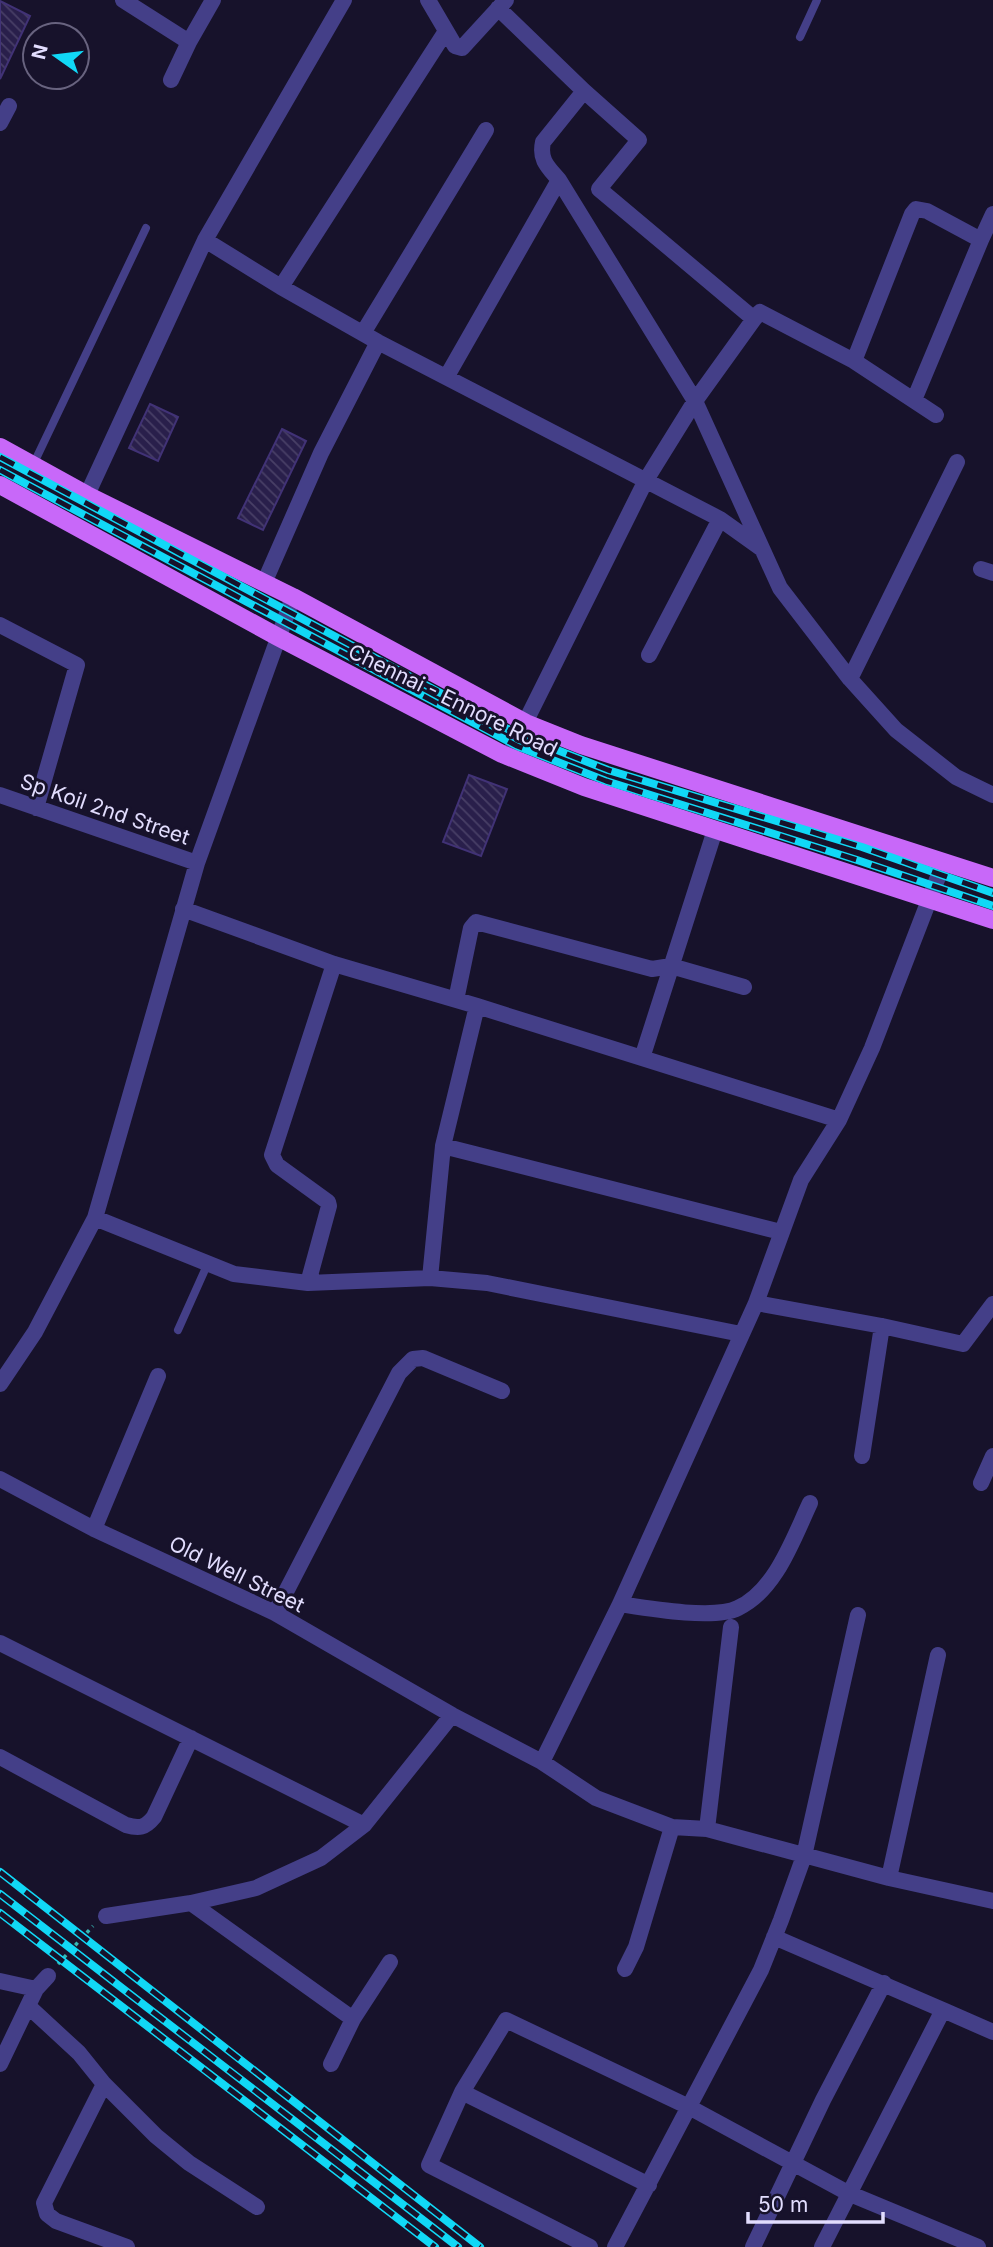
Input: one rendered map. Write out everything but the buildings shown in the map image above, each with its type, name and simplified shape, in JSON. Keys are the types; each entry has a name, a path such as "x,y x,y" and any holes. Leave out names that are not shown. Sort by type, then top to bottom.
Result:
{"main road":[{"name":"Chennai - Ennore Road","path":"0,447 87,495 293,597 526,723 581,745 993,878"},
{"name":"Chennai - Ennore Road","path":"0,485 278,637 508,757 584,787 993,920"}],"street":[{"path":"123,0 189,42"},
{"path":"171,80 213,0"},
{"path":"87,495 205,240 344,0"},
{"path":"428,0 455,46 462,48 502,4 584,91 639,140 599,189 754,319"},
{"path":"281,287 446,31"},
{"path":"584,91 543,142 540,153 543,161 559,180 695,401 780,588 850,679 896,730 956,777 993,795"},
{"path":"0,123 9,106"},
{"path":"362,333 486,130"},
{"path":"446,376 559,180"},
{"path":"854,361 916,209 927,211 981,240"},
{"path":"914,400 993,214"},
{"path":"205,240 378,342 720,519 764,551"},
{"path":"508,757 646,480 695,401 760,312 854,361 936,415"},
{"path":"264,583 321,453 378,342"},
{"path":"850,679 957,462"},
{"path":"649,655 720,519"},
{"path":"0,1384 35,1332 95,1218 197,863 293,597"},
{"path":"0,625 77,665 36,808"},
{"name":"Sp Koil 2nd Street","path":"0,795 197,863"},
{"path":"642,1058 715,830"},
{"path":"542,1762 620,1604 757,1303 801,1180 839,1120 872,1048 943,864"},
{"path":"183,909 334,964 839,1120"},
{"path":"456,1000 471,928 476,922 652,969 671,966 744,987"},
{"path":"308,1283 328,1202 276,1166 272,1154 334,964"},
{"path":"430,1278 443,1146 477,1006"},
{"path":"443,1146 781,1232"},
{"path":"95,1218 234,1274 308,1283 430,1278 487,1283 741,1334"},
{"path":"757,1303 883,1326 963,1345 992,1307"},
{"path":"862,1455 883,1326"},
{"path":"275,1613 399,1373 413,1359 423,1357 502,1391"},
{"path":"94,1528 158,1377"},
{"path":"981,1483 993,1455"},
{"name":"Old Well Street","path":"2,1484 275,1613 452,1715 542,1762 596,1798 672,1828 707,1829 889,1878 993,1902"},
{"path":"620,1604 694,1612 736,1609 761,1591 774,1573 792,1544 810,1503"},
{"path":"615,2247 761,1969 774,1937 804,1856 858,1615"},
{"path":"707,1829 731,1627"},
{"path":"0,1643 363,1825"},
{"path":"889,1878 938,1655"},
{"path":"106,1916 191,1903 256,1888 321,1858 363,1825 452,1715"},
{"path":"0,1756 126,1825 141,1828 148,1825 154,1817 191,1738"},
{"path":"625,1969 636,1947 672,1828"},
{"path":"191,1903 353,2018"},
{"path":"774,1937 993,2032"},
{"path":"331,2064 353,2018 390,1962"},
{"path":"0,2064 36,1989 48,1976"},
{"path":"0,1981 36,1989"},
{"path":"753,2247 884,1983"},
{"path":"28,2006 79,2053 104,2084 156,2136 189,2163 257,2207"},
{"path":"822,2247 943,2010"},
{"path":"590,2247 429,2165 462,2092 506,2020 580,2058 689,2107 848,2193 978,2247"},
{"path":"104,2084 44,2203 47,2214 56,2221 127,2247"},
{"path":"462,2092 649,2185"}],"lane":[{"path":"800,37 817,0"},
{"path":"33,465 146,228"},
{"path":"178,1330 208,1263"}],"path":[{"path":"48,1976 92,1926 106,1916"}],"railway":[{"path":"0,457 519,735 608,770 862,847 993,893"},
{"path":"0,470 517,746 606,781 993,906"},
{"path":"0,1872 480,2247"},
{"path":"0,1894 458,2247"},
{"path":"0,1913 435,2247"}]}
